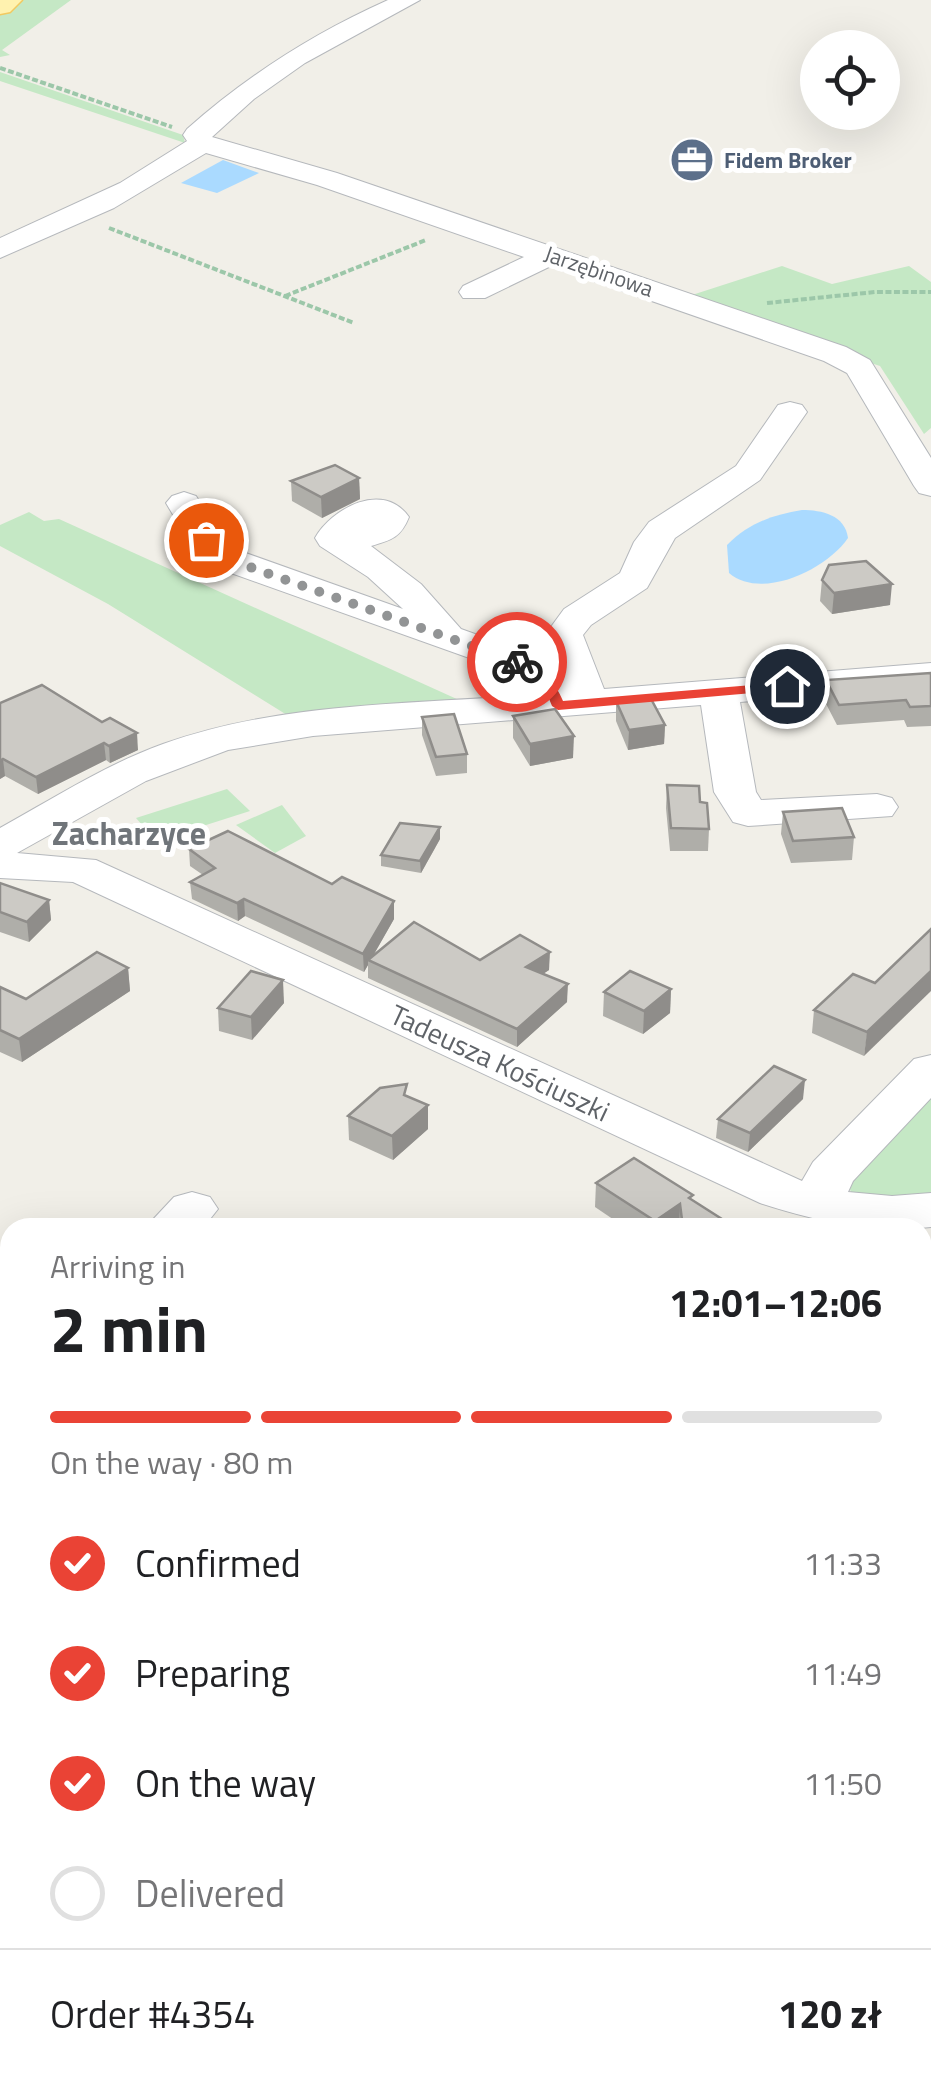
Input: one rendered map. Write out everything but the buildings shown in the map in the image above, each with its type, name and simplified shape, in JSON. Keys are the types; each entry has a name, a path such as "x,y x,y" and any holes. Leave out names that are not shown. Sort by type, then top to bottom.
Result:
{"main road":[{"path":"0,6 8,0"}],"street":[{"path":"0,249 138,186 199,139 272,73 360,20 408,0"},
{"name":"Jarzębinowa","path":"199,139 835,354 859,367 918,439 931,486"},
{"path":"474,292 551,255"},
{"path":"574,704 564,635 570,620 634,580 650,541 748,472 790,412"},
{"path":"184,502 206,540 230,560 446,634 538,673 574,704"},
{"path":"336,532 333,538 378,564 413,593 446,634"},
{"path":"0,845 176,753 259,731 931,674"},
{"path":"719,692 735,792 748,813 878,807"},
{"path":"80,802 74,840 81,869"},
{"name":"Tadeusza Kościuszki","path":"0,865 81,869 778,1191 859,1218"},
{"path":"817,1204 832,1174 931,1070"},
{"name":"Tadeusza Kościuszki","path":"878,1218 931,1210"}],"path":[{"path":"1,68 199,139"},
{"path":"75,215 354,323"},
{"path":"285,296 438,235"},
{"path":"701,307 875,292 931,292"}],"green space":[{"path":"20,0 71,0 2,50 10,55 0,57 0,14"},
{"path":"0,72 183,135 185,143 0,81"},
{"path":"782,266 832,284 909,266 931,282 931,428 924,434 880,366 730,317 692,295"},
{"path":"29,512 44,521 59,519 459,700 287,715 108,604 0,546 0,525"},
{"path":"227,789 250,811 156,841 136,818"},
{"path":"282,805 306,836 275,853 236,825"},
{"path":"931,1088 931,1193 894,1199 851,1193 847,1176"}],"water":[{"path":"223,160 259,173 217,193 181,183"},
{"path":"802,510 837,519 848,538 825,560 793,578 759,584 729,573 727,545 735,537 762,521"}],"way so far":[{"path":"206,540 230,560 319,588 517,662"}],"place":[{"name":"Fidem Broker","path":"692,160"}],"district":[{"name":"Zacharzyce","path":"129,834"}],"route":[{"path":"517,662 549,682 558,706 787,686"}]}
